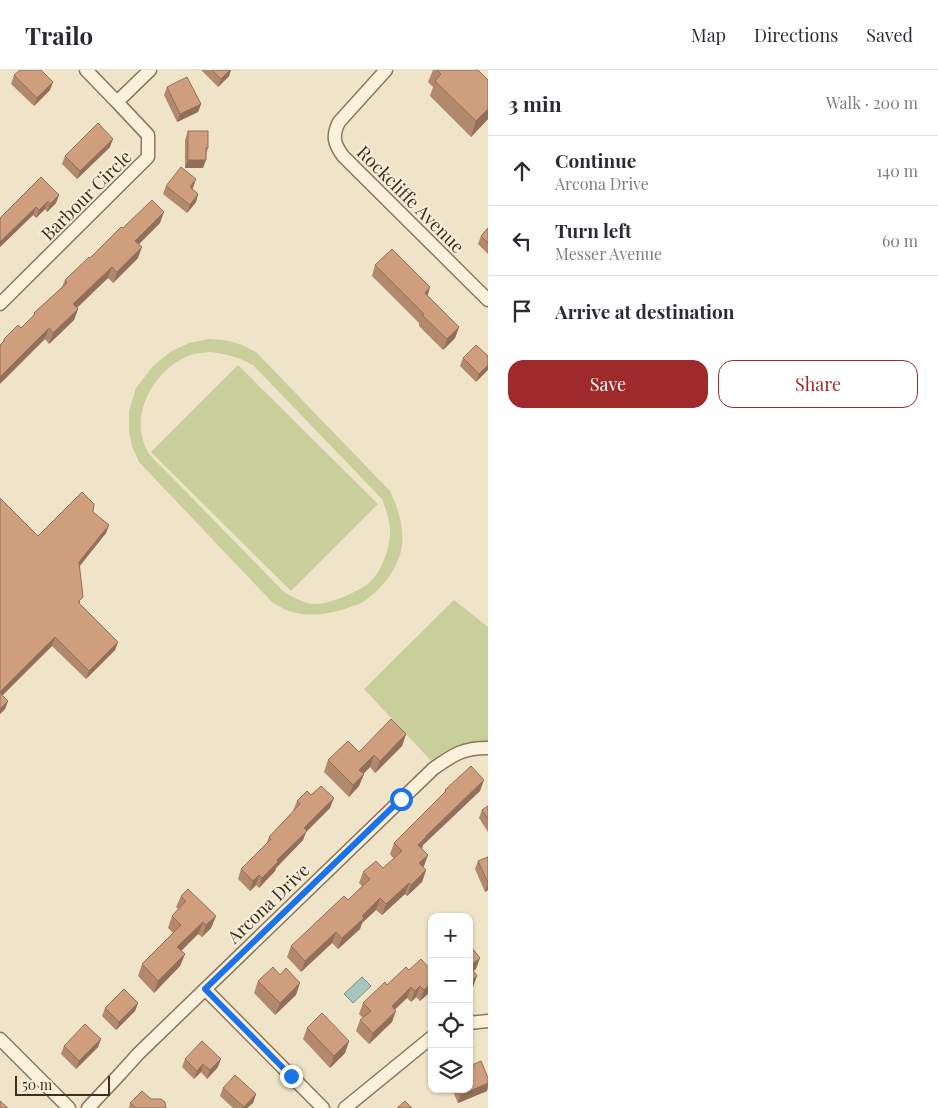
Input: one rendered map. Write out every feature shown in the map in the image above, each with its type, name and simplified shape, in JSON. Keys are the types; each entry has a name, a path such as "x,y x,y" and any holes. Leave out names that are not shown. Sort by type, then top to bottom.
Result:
{"street":[{"name":"Barbour Circle","path":"0,304 148,157 148,135 86,70"},
{"path":"117,102 150,70"},
{"name":"Rockcliffe Avenue","path":"386,70 340,122 335,131 338,149 488,300"},
{"name":"Arcona Drive","path":"88,1108 138,1054 433,768 460,752 475,748 488,748"},
{"path":"205,989 323,1108"},
{"path":"473,1023 488,1021"},
{"path":"0,1040 69,1108"},
{"path":"345,1108 428,1040"}],"green space":[{"path":"209,339 223,340 234,342 257,353 390,491 402,528 401,551 387,579 376,592 363,602 337,611 313,615 289,611 272,602 139,462 132,446 129,432 129,411 136,388 153,366 170,352 189,343","holes":["210,352 237,358 253,365 382,499 389,519 390,539 381,567 368,584 341,598 314,604 298,599 283,591 149,454 143,442 141,426 142,413 152,387 160,376 182,359 194,354"]},
{"path":"238,365 378,504 291,591 151,452"},
{"path":"454,600 488,627 488,748 436,766 364,689"}],"water":[{"path":"362,977 371,986 353,1003 344,994"}],"building":[{"path":"20,70 41,70 53,82 37,98 14,75"},
{"path":"212,70 230,70 221,79"},
{"path":"437,70 478,70 488,80 488,109 476,121 435,81 441,74"},
{"path":"187,77 201,104 180,114 167,87"},
{"path":"98,123 113,139 80,171 65,156"},
{"path":"188,131 208,131 206,160 188,160"},
{"path":"181,167 196,179 190,187 198,194 190,205 166,186"},
{"path":"41,177 59,195 50,204 48,201 39,210 36,207 0,242 0,218"},
{"path":"152,200 164,212 135,241 142,247 117,272 112,267 73,304 78,309 53,333 49,328 0,377 0,345 4,339 18,325 21,328 34,313 67,283 65,280"},
{"path":"488,228 488,243 481,236"},
{"path":"392,249 430,287 425,293 459,327 447,339 375,265"},
{"path":"476,345 488,356 488,365 479,374 463,358"},
{"path":"82,492 94,504 93,512 109,525 79,562 83,597 78,602 118,642 89,671 55,637 0,692 0,498 38,536"},
{"path":"0,693 8,701 0,709"},
{"path":"391,719 406,734 380,761 374,755 359,770 364,774 353,785 328,760 348,741 359,752"},
{"path":"471,766 484,780 418,845 428,855 419,863 426,870 411,885 409,883 386,904 380,898 362,916 364,918 342,938 336,932 305,961 291,946 344,896 348,900 370,879 363,872 376,861 383,868 402,851 394,843"},
{"path":"321,786 334,798 304,828 307,831 277,860 278,862 262,878 259,875 253,881 241,869 271,839 269,837 300,804 297,801 307,791 311,795"},
{"path":"488,806 488,819 482,810"},
{"path":"488,857 488,883 478,861"},
{"path":"188,889 216,916 206,925 203,922 177,947 185,954 158,981 142,964 181,925 172,916 186,901 181,896"},
{"path":"473,949 480,958 473,964"},
{"path":"421,959 428,967 428,986 424,990 420,986 415,991 411,987 392,1006 396,1011 373,1033 360,1020 371,1011 363,1003 385,982 387,985 406,967 409,970"},
{"path":"273,967 280,975 286,968 300,983 280,1003 258,981"},
{"path":"473,970 477,976 473,979"},
{"path":"124,989 138,1003 119,1022 105,1008"},
{"path":"322,1013 349,1041 334,1056 307,1028"},
{"path":"85,1024 101,1039 79,1061 64,1046"},
{"path":"202,1041 221,1059 210,1070 203,1064 197,1071 185,1059"},
{"path":"481,1061 488,1078 488,1083 473,1090 473,1065"},
{"path":"235,1075 256,1094 244,1107 223,1088"},
{"path":"142,1091 151,1099 161,1099 165,1102 166,1108 136,1108 130,1103"},
{"path":"0,1101 8,1108 0,1108"},
{"path":"405,1101 412,1108 397,1108"}],"route":[{"path":"291,1076 205,989 401,799"}]}
